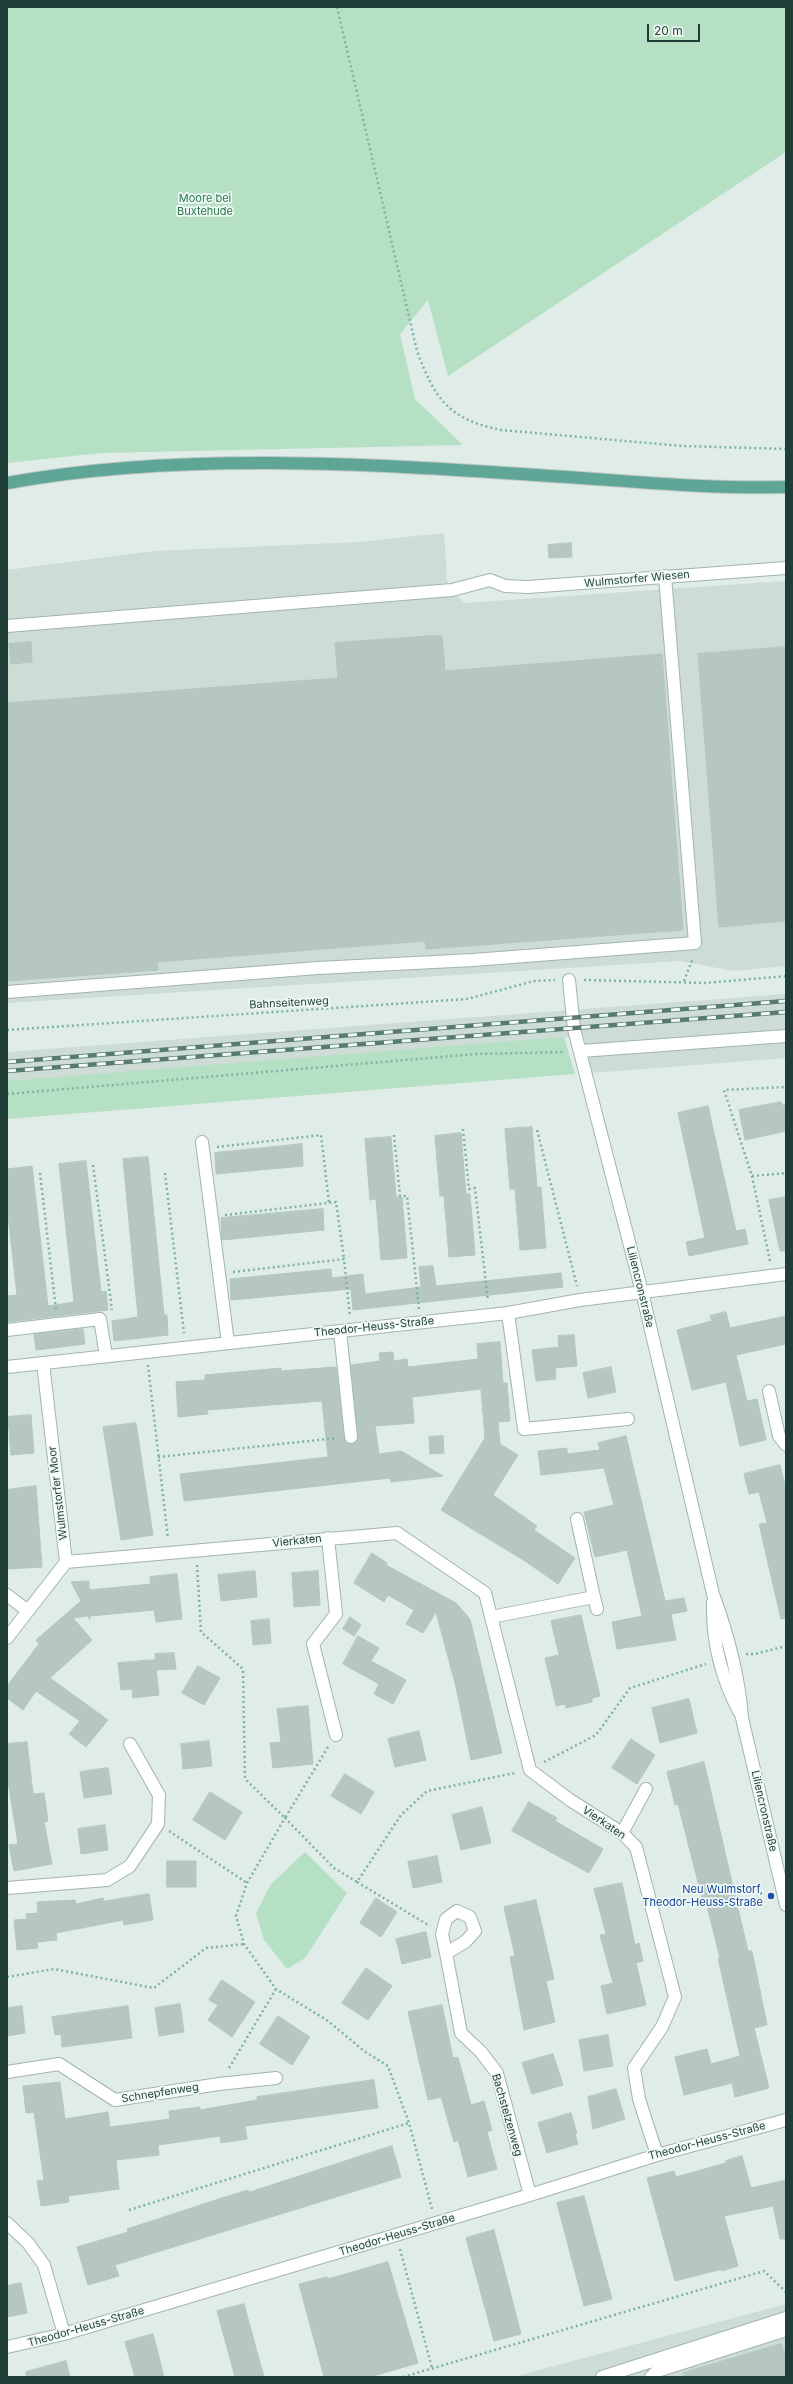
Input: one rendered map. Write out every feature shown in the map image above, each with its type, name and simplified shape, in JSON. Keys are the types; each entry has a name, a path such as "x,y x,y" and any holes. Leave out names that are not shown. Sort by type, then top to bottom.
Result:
{"main road":[{"path":"7,483 110,470 190,465 276,463 484,472 664,484 786,487"}],"street":[{"name":"Wulmstorfer Wiesen","path":"7,626 452,590 490,580 505,586 528,587 786,568"},
{"path":"7,992 318,968 473,960 695,943 665,576"},
{"name":"Liliencronstraße","path":"569,980 574,1029 642,1292 713,1594 712,1630 727,1689 742,1718 786,1905"},
{"path":"581,1052 786,1036"},
{"path":"202,1145 228,1343"},
{"name":"Theodor-Heuss-Straße","path":"7,1367 508,1313 580,1300 786,1274"},
{"path":"508,1313 524,1429 628,1419"},
{"path":"7,1330 100,1319 106,1356"},
{"path":"346,1330 351,1437"},
{"name":"Wulmstorfer Moor","path":"43,1364 66,1562"},
{"path":"769,1391 779,1436 786,1445"},
{"path":"577,1519 597,1609"},
{"name":"Vierkaten","path":"66,1562 397,1533 485,1593 530,1770 570,1800 622,1833 636,1847 675,1997 662,2027 634,2068 639,2099 657,2154"},
{"path":"328,1538 336,1614 313,1644 336,1735"},
{"path":"7,1638 66,1562"},
{"path":"7,1595 28,1610"},
{"path":"491,1617 594,1596"},
{"path":"7,1888 106,1880 130,1866 158,1824 159,1795 130,1744"},
{"path":"622,1833 646,1789"},
{"path":"442,1934 446,1919 457,1911 470,1918 475,1931 465,1942 446,1953"},
{"name":"Bachstelzenweg","path":"442,1934 461,2033 481,2052 497,2073 530,2195"},
{"name":"Schnepfenweg","path":"7,2072 59,2064 115,2100 219,2084 276,2078"},
{"name":"Theodor-Heuss-Straße","path":"7,2347 64,2334 396,2236 657,2154 786,2120"},
{"path":"7,2223 28,2243 44,2265 64,2334"},
{"path":"602,2377 786,2318"},
{"path":"651,2377 657,2371 786,2330"}],"path":[{"path":"337,7 417,350 426,377 437,397 467,420 482,426 501,430 682,446 786,449"},
{"path":"684,981 694,955 695,943"},
{"name":"Bahnseitenweg","path":"7,1030 467,999 534,981 569,980 638,983 684,981 705,983 786,976"},
{"path":"7,1094 475,1054 581,1052"},
{"path":"774,1276 752,1176 724,1090 786,1087"},
{"path":"463,1129 469,1189 475,1188 490,1315"},
{"path":"537,1130 580,1300"},
{"path":"202,1145 321,1135 329,1203"},
{"path":"394,1136 400,1196 407,1196 421,1322"},
{"path":"93,1165 113,1318 100,1319"},
{"path":"40,1173 58,1324"},
{"path":"165,1173 186,1348"},
{"path":"752,1176 786,1173"},
{"path":"212,1217 336,1202 344,1259 346,1330"},
{"path":"219,1274 344,1259"},
{"path":"146,1352 169,1553"},
{"path":"158,1457 351,1437"},
{"path":"196,1551 202,1632 243,1669 245,1778 334,1868 442,1934"},
{"path":"747,1654 755,1654 786,1646"},
{"path":"357,1882 401,1815 427,1791 530,1770 596,1735 630,1688 705,1664"},
{"path":"336,1735 247,1883 236,1916 244,1944 276,1989 328,2021 364,2051 388,2066 408,2123 436,2223"},
{"path":"158,1824 247,1883"},
{"path":"7,1977 54,1969 154,1988 206,1948 244,1944"},
{"path":"219,2084 276,1989"},
{"path":"129,2210 408,2123"},
{"path":"396,2236 432,2368"},
{"path":"403,2377 764,2271 786,2292"}],"shaded area":[{"path":"444,533 447,580 452,592 465,603 786,581 786,966 734,971 679,961 7,1003 7,570 154,551 359,542"},
{"path":"786,994 786,1058 592,1073 584,1036 7,1083 7,1052"},
{"path":"786,2304 786,2377 513,2377"}],"green space":[{"name":"Moore bei Buxtehude","path":"7,7 786,7 786,152 448,376 428,300 400,334 415,399 463,445 101,453 7,463"},
{"path":"564,1037 575,1074 7,1119 7,1081"},
{"path":"305,1852 347,1893 305,1958 287,1969 264,1940 256,1913 271,1884"}],"building":[{"path":"571,543 572,557 549,558 548,545"},
{"path":"442,636 445,671 662,654 683,930 426,949 425,941 157,962 158,970 7,981 7,703 338,678 335,643"},
{"path":"31,642 32,662 11,664 9,644"},
{"path":"786,647 786,921 719,927 698,654"},
{"path":"781,1102 782,1105 786,1105 786,1131 745,1140 739,1110"},
{"path":"708,1106 736,1231 745,1229 748,1244 689,1256 686,1242 705,1238 678,1113"},
{"path":"532,1127 537,1187 541,1187 546,1248 520,1250 515,1189 510,1189 505,1129"},
{"path":"461,1133 466,1194 470,1194 475,1255 449,1257 444,1196 440,1196 435,1136"},
{"path":"391,1137 396,1197 402,1197 407,1258 381,1260 376,1199 370,1200 365,1139"},
{"path":"302,1144 303,1166 216,1174 215,1153"},
{"path":"148,1157 164,1315 167,1315 168,1335 114,1341 112,1321 138,1317 123,1159"},
{"path":"86,1161 101,1292 106,1291 108,1310 7,1322 7,1296 17,1295 7,1206 7,1169 32,1166 48,1306 74,1302 59,1164"},
{"path":"786,1197 786,1251 780,1251 769,1200"},
{"path":"323,1209 324,1230 222,1240 221,1218"},
{"path":"433,1266 436,1286 561,1273 563,1287 353,1310 351,1289 231,1300 230,1279 331,1269 332,1278 363,1274 365,1294 421,1287 419,1267"},
{"path":"726,1312 730,1328 786,1316 786,1344 736,1355 747,1401 757,1399 766,1440 740,1446 726,1382 692,1390 677,1330 712,1321 710,1316"},
{"path":"83,1329 85,1344 36,1350 34,1334"},
{"path":"574,1335 577,1366 555,1368 556,1379 536,1381 532,1350 559,1347 558,1336"},
{"path":"500,1342 503,1383 507,1383 510,1421 498,1422 500,1444 518,1455 493,1495 537,1526 534,1530 575,1558 558,1584 525,1561 441,1510 485,1438 481,1389 412,1397 414,1423 375,1426 379,1454 401,1451 443,1476 391,1482 390,1478 184,1501 180,1474 328,1457 322,1401 207,1410 208,1414 178,1417 176,1382 205,1380 205,1375 281,1368 281,1371 336,1367 344,1438 348,1444 352,1444 358,1440 358,1436 351,1365 380,1361 379,1353 393,1352 394,1361 407,1359 408,1367 478,1359 477,1344"},
{"path":"611,1367 616,1392 588,1398 583,1373"},
{"path":"31,1415 34,1453 11,1455 8,1417"},
{"path":"136,1423 153,1535 121,1540 103,1427"},
{"path":"443,1436 444,1453 430,1454 429,1437"},
{"path":"626,1436 665,1601 684,1598 687,1611 671,1614 676,1640 617,1649 612,1622 642,1616 627,1550 595,1557 584,1512 614,1505 604,1468 541,1475 538,1451 567,1448 567,1454 600,1450 598,1443"},
{"path":"780,1465 786,1489 786,1618 781,1619 759,1524 767,1523 759,1492 749,1494 744,1474"},
{"path":"36,1486 42,1567 7,1569 7,1490"},
{"path":"372,1553 387,1563 386,1565 456,1603 470,1619 502,1753 471,1760 456,1687 436,1612 423,1633 406,1624 414,1610 388,1595 384,1602 354,1583"},
{"path":"255,1571 257,1597 221,1601 218,1575"},
{"path":"318,1571 320,1605 294,1607 292,1573"},
{"path":"177,1574 182,1619 156,1622 154,1610 90,1616 90,1620 88,1616 73,1618 92,1640 50,1678 108,1720 86,1747 69,1734 80,1721 36,1691 23,1710 7,1698 7,1686 39,1644 36,1640 81,1601 71,1582 89,1581 89,1590 151,1584 150,1577"},
{"path":"581,1615 600,1696 592,1698 592,1702 566,1708 565,1704 556,1706 545,1658 559,1655 551,1621"},
{"path":"350,1617 361,1625 354,1636 343,1629"},
{"path":"269,1619 271,1643 253,1645 251,1621"},
{"path":"358,1636 379,1648 371,1661 406,1680 393,1704 374,1694 379,1684 343,1664"},
{"path":"174,1653 176,1669 156,1670 155,1654"},
{"path":"155,1660 159,1695 133,1698 132,1689 121,1690 118,1663"},
{"path":"198,1666 220,1678 204,1705 182,1693"},
{"path":"689,1699 697,1733 660,1743 652,1708"},
{"path":"308,1706 313,1764 273,1768 270,1743 281,1742 277,1709"},
{"path":"419,1731 426,1760 395,1767 388,1739"},
{"path":"631,1739 655,1755 637,1784 612,1768"},
{"path":"209,1741 212,1766 183,1769 181,1744"},
{"path":"27,1742 33,1794 44,1793 48,1821 44,1822 52,1864 14,1871 9,1845 18,1844 7,1775 7,1744"},
{"path":"704,1762 748,1951 752,1951 767,2025 754,2028 769,2088 735,2097 732,2083 684,2095 675,2057 707,2049 711,2064 740,2056 718,1958 720,1958 705,1898 702,1898 678,1804 675,1805 667,1772"},
{"path":"108,1768 112,1794 84,1798 80,1772"},
{"path":"345,1774 374,1792 361,1814 331,1796"},
{"path":"210,1792 242,1812 225,1840 193,1820"},
{"path":"529,1802 557,1818 555,1821 603,1849 589,1873 512,1831"},
{"path":"482,1807 491,1843 461,1850 452,1815"},
{"path":"105,1825 108,1850 81,1854 78,1829"},
{"path":"437,1856 442,1882 413,1888 408,1862"},
{"path":"167,1861 196,1861 196,1887 167,1887"},
{"path":"622,1883 635,1945 639,1943 643,1961 636,1963 646,2005 607,2014 601,1986 613,1983 600,1935 606,1934 594,1889"},
{"path":"149,1894 153,1920 124,1925 123,1920 56,1933 57,1940 37,1942 38,1948 17,1950 14,1920 27,1919 26,1914 38,1913 37,1902 75,1900 76,1904 103,1898 104,1901"},
{"path":"376,1898 397,1912 381,1937 360,1923"},
{"path":"536,1900 554,1979 546,1981 555,2022 524,2030 510,1957 515,1956 504,1907"},
{"path":"426,1932 431,1957 402,1964 396,1939"},
{"path":"366,1968 392,1986 368,2020 342,2003"},
{"path":"222,1980 255,2002 232,2037 208,2020 218,2005 209,2000"},
{"path":"180,2004 184,2032 159,2036 155,2008"},
{"path":"442,2005 453,2058 458,2057 471,2105 484,2101 492,2130 487,2132 497,2169 468,2177 458,2140 454,2142 441,2097 428,2100 408,2012"},
{"path":"22,2006 25,2033 7,2036 7,2008"},
{"path":"128,2006 132,2038 62,2047 61,2034 55,2035 52,2017"},
{"path":"278,2016 310,2037 292,2065 260,2044"},
{"path":"608,2035 613,2066 584,2071 579,2040"},
{"path":"553,2054 563,2085 532,2094 522,2063"},
{"path":"374,2080 378,2108 245,2126 247,2139 221,2143 220,2136 158,2145 159,2155 116,2160 119,2189 68,2196 69,2202 41,2206 37,2181 44,2180 34,2112 26,2113 23,2086 60,2082 65,2119 108,2112 110,2127 170,2119 169,2111 200,2107 200,2110 257,2100 257,2097"},
{"path":"616,2089 625,2119 593,2129 588,2097"},
{"path":"571,2113 577,2133 575,2134 578,2144 547,2153 538,2123"},
{"path":"392,2146 401,2177 115,2265 119,2276 88,2285 77,2247 128,2232 127,2229 222,2198 248,2190 249,2192"},
{"path":"742,2156 751,2188 786,2180 786,2239 780,2239 773,2206 724,2216 738,2266 675,2281 647,2178 674,2171 676,2177 726,2163 726,2161"},
{"path":"584,2196 612,2299 584,2306 557,2203"},
{"path":"494,2230 521,2334 494,2341 466,2238"},
{"path":"388,2262 418,2363 370,2377 324,2377 299,2284 327,2277 327,2279"},
{"path":"21,2283 27,2313 7,2317 7,2286"},
{"path":"244,2304 264,2377 235,2377 217,2311"},
{"path":"153,2334 164,2377 135,2377 125,2342"},
{"path":"781,2344 784,2351 786,2351 786,2377 684,2377 683,2373"},
{"path":"66,2361 70,2377 26,2377 26,2372"}],"railway":[{"path":"7,1062 786,1001"},
{"path":"7,1071 786,1012"}],"place":[{"name":"Neu Wulmstorf, Theodor-Heuss-Straße","path":"771,1896"}]}
